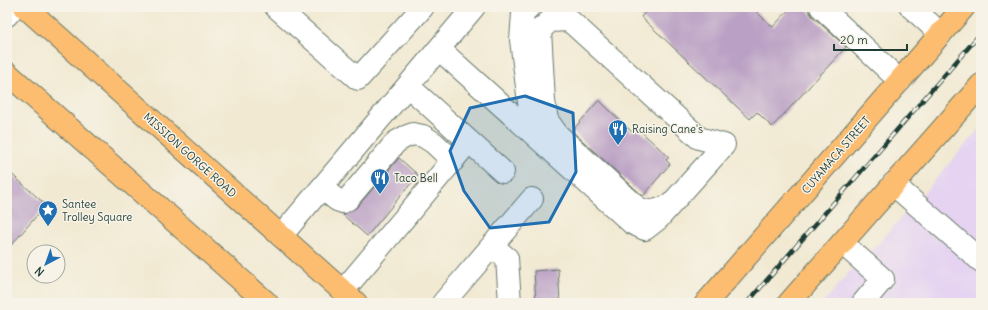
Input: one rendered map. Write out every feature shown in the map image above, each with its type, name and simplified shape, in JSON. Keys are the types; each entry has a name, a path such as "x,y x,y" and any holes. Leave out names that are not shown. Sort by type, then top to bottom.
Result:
{"main road":[{"name":"MISSION GORGE ROAD","path":"24,7 349,297"},
{"name":"CUYAMACA STREET","path":"706,303 964,7"},
{"path":"7,72 267,303"},
{"path":"789,303 981,85"}],"street":[{"path":"7,15 14,7"},
{"path":"276,7 358,79 423,7"},
{"path":"281,236 474,7"},
{"path":"529,7 523,13 521,40 530,110 638,208 644,211 654,212 670,205"},
{"path":"821,7 900,81"},
{"path":"911,7 941,34"},
{"path":"439,49 632,223 645,228 658,219 724,145 699,138 562,13 540,30 544,101 547,120 557,134"},
{"path":"408,86 503,172"},
{"path":"322,188 337,200 343,202 348,199 396,142 413,134 422,136 434,143 453,161"},
{"path":"349,297 469,141"},
{"path":"894,184 981,261"},
{"path":"443,303 532,198"},
{"path":"842,243 883,279 863,303"},
{"path":"492,246 507,258 510,303"}],"highlighted area":[{"path":"525,96 573,113 576,172 549,222 490,228 464,191 450,151 470,108"}],"shaded area":[{"path":"981,127 981,303 823,303 851,270 877,245"}],"building":[{"path":"650,7 751,7 773,27 791,7 806,7 812,16 846,47 772,127 757,112 750,119 641,17"},
{"name":"Raising Cane's","path":"599,100 632,132 636,127 669,157 666,160 670,164 643,196 572,131"},
{"name":"Taco Bell","path":"399,158 418,175 367,236 343,215 357,207"},
{"path":"7,170 46,205 7,250"},
{"path":"558,269 560,303 536,303 534,271"}],"railway":[{"path":"747,303 981,33"}],"place":[{"name":"Raising Cane's","path":"618,146"},
{"name":"Taco Bell","path":"380,195"},
{"name":"Santee Trolley Square","path":"48,227"}]}
